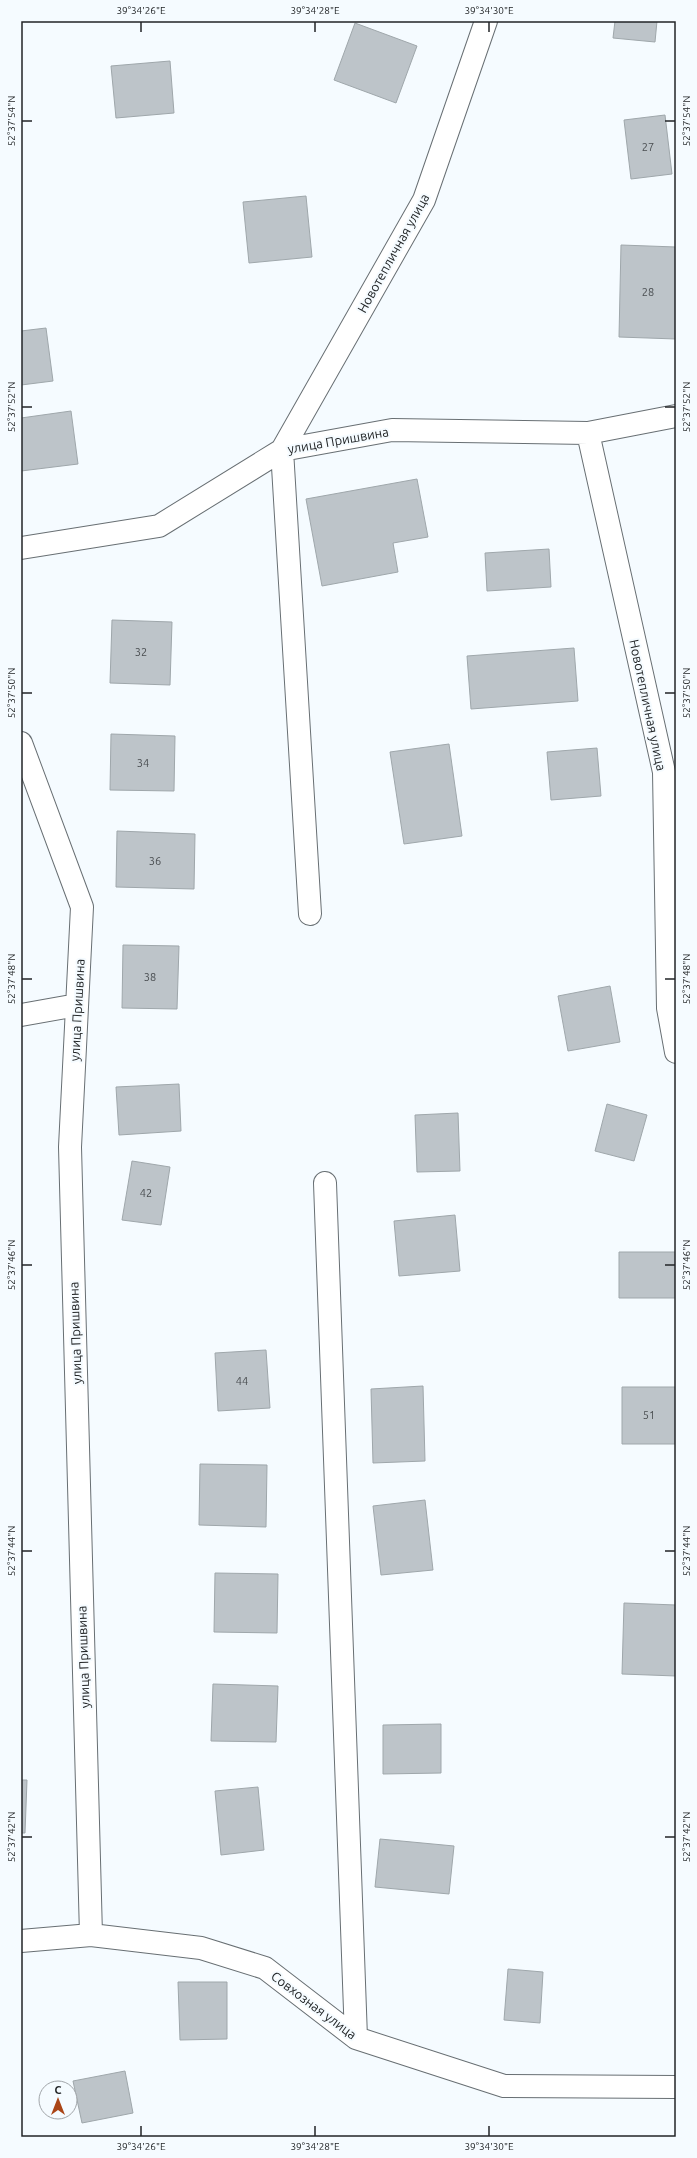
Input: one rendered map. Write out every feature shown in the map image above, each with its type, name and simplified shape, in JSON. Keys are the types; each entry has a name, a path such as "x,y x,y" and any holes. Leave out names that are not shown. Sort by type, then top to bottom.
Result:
{"street":[{"name":"Новотепличная улица","path":"282,450 424,200 486,21"},
{"name":"улица Пришвина","path":"21,548 159,526 282,450 392,430 588,433 676,416"},
{"name":"Новотепличная улица","path":"588,433 664,772 668,1008 676,1052"},
{"path":"282,450 310,914"},
{"name":"улица Пришвина","path":"21,743 82,907 70,1147 91,1935"},
{"path":"21,1015 77,1005"},
{"path":"325,1183 356,2038"},
{"name":"Совхозная улица","path":"21,1941 91,1935 201,1948 265,1968 356,2038 504,2086 676,2087"}],"building":[{"path":"615,21 657,21 655,42 613,38"},
{"path":"355,23 417,46 396,103 334,80"},
{"path":"170,61 174,113 116,118 111,66"},
{"path":"665,115 672,174 631,179 624,120"},
{"path":"306,196 312,257 249,263 243,202"},
{"path":"621,245 676,247 676,339 619,337"},
{"path":"46,328 53,381 21,385 21,331"},
{"path":"71,411 78,464 21,471 21,418"},
{"path":"417,479 428,537 393,543 398,572 322,586 306,499"},
{"path":"549,549 551,587 487,591 485,553"},
{"path":"112,620 172,622 170,685 110,683"},
{"path":"574,648 578,701 471,709 467,656"},
{"path":"111,734 175,736 174,791 110,790"},
{"path":"449,744 462,836 404,844 390,752"},
{"path":"597,748 601,796 551,800 547,752"},
{"path":"117,831 195,834 194,889 116,887"},
{"path":"123,945 179,946 177,1009 122,1008"},
{"path":"610,986 620,1042 568,1051 558,996"},
{"path":"179,1084 181,1131 119,1135 116,1087"},
{"path":"607,1104 647,1115 634,1161 595,1151"},
{"path":"458,1113 460,1171 417,1172 415,1115"},
{"path":"132,1161 170,1167 161,1225 122,1220"},
{"path":"455,1215 460,1271 399,1276 394,1221"},
{"path":"619,1252 676,1252 676,1298 619,1298"},
{"path":"266,1350 270,1408 218,1411 215,1353"},
{"path":"423,1386 425,1461 373,1463 371,1389"},
{"path":"622,1387 676,1387 676,1444 622,1444"},
{"path":"200,1464 267,1465 266,1527 199,1525"},
{"path":"425,1500 433,1570 381,1575 373,1506"},
{"path":"215,1573 278,1574 277,1633 214,1632"},
{"path":"624,1603 676,1605 676,1676 622,1674"},
{"path":"213,1684 278,1686 276,1742 211,1741"},
{"path":"441,1724 441,1773 383,1774 383,1725"},
{"path":"21,1780 27,1780 25,1833 21,1833"},
{"path":"258,1787 264,1850 221,1855 215,1791"},
{"path":"380,1839 454,1846 449,1894 375,1887"},
{"path":"508,1969 543,1972 540,2023 504,2020"},
{"path":"178,1982 227,1982 227,2039 180,2040"},
{"path":"125,2071 133,2113 82,2123 78,2104 78,2080"}]}
